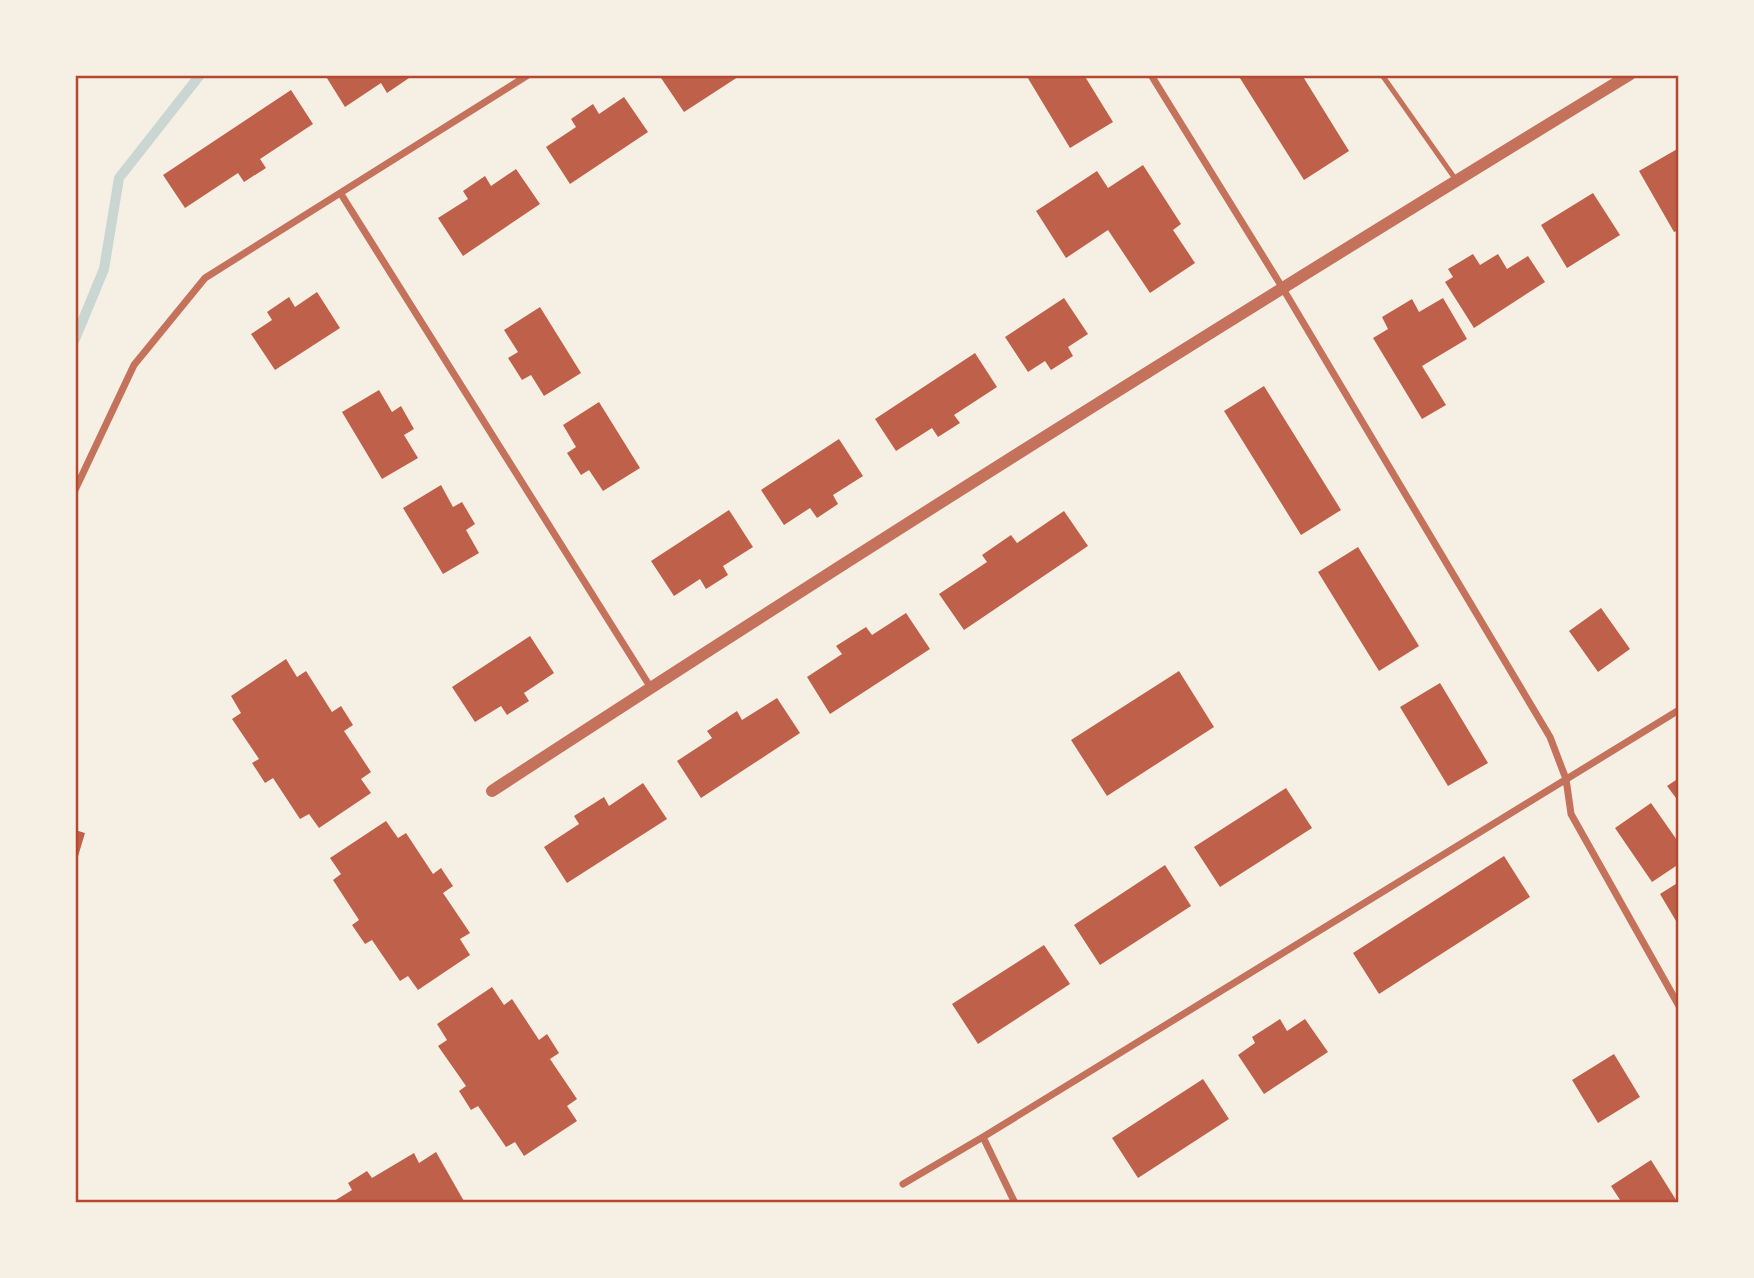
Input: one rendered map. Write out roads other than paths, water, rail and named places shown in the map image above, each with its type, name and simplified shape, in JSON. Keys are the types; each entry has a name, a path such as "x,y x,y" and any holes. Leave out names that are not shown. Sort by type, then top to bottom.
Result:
{"street":[{"path":"75,490 134,365 205,278 528,75"},
{"path":"1150,75 1282,287 1550,737 1566,779 1571,814 1679,1006"},
{"path":"492,791 1282,287 1629,75"},
{"path":"341,194 651,688"},
{"path":"903,1184 1679,710"},
{"path":"983,1137 1015,1203"}],"lane":[{"path":"1382,75 1457,180"}],"waterway":[{"path":"75,339 104,269 119,178 200,75"}]}
